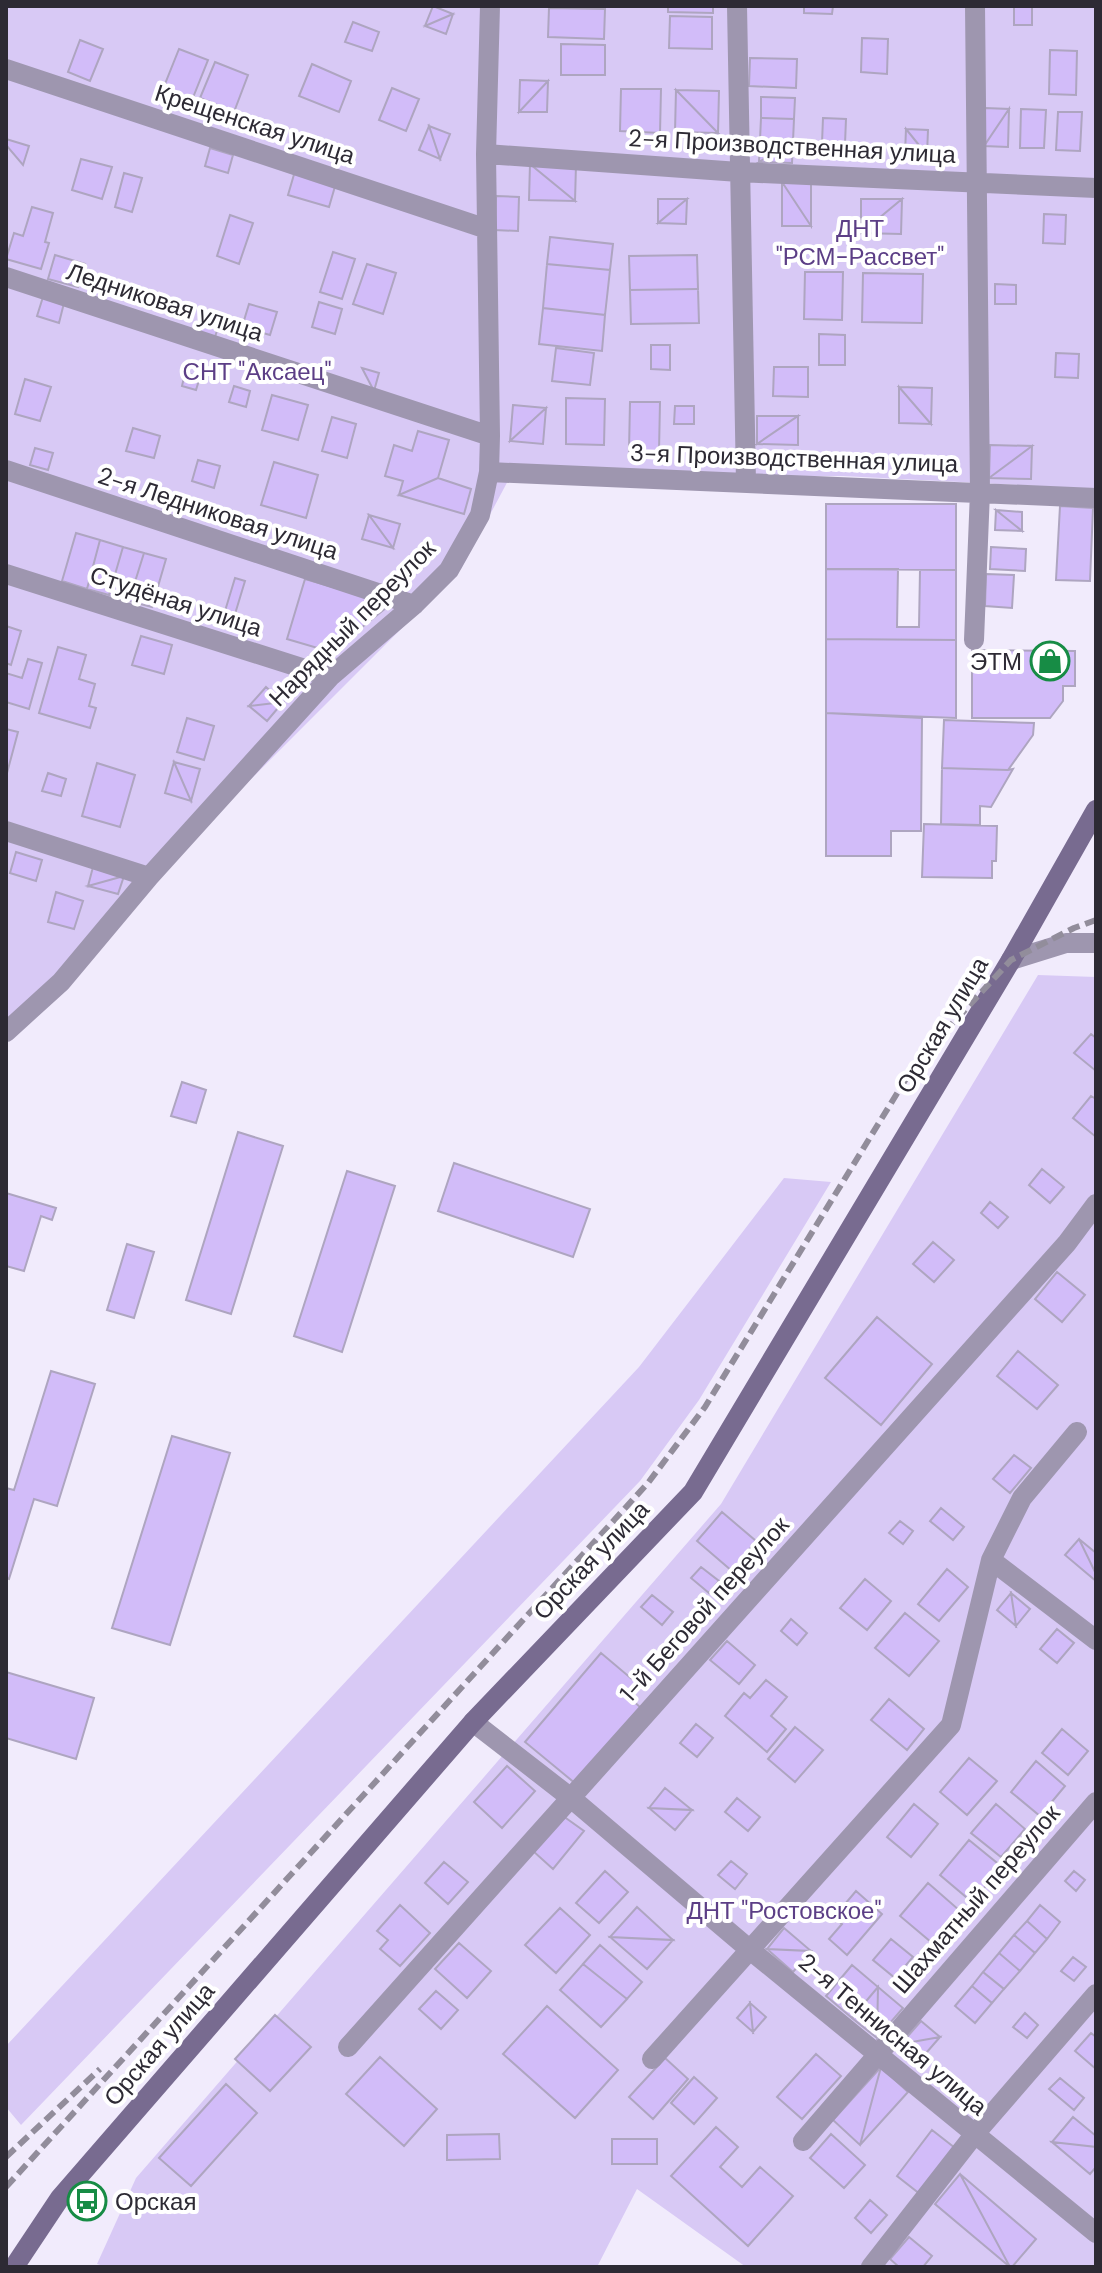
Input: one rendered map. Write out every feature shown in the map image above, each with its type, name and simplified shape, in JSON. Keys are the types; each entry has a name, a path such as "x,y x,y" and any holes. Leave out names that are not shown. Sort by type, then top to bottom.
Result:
{"main road":[{"name":"Орская улица","path":"14,2267 60,2198 473,1722 693,1492 1011,960 1096,810"}],"street":[{"name":"Нарядный переулок","path":"6,1032 61,982 149,877 330,677 414,605 449,570 480,515 489,472 490,436 486,154 490,6"},
{"path":"737,6 746,482"},
{"path":"974,640 980,492 975,6"},
{"name":"Крещенская улица","path":"6,69 487,229"},
{"name":"2-я Производственная улица","path":"486,154 739,172 1096,188"},
{"name":"Ледниковая улица","path":"6,277 490,436"},
{"name":"2-я Ледниковая улица","path":"6,470 414,605"},
{"name":"3-я Производственная улица","path":"489,472 1096,498"},
{"name":"Студёная улица","path":"6,574 330,677"},
{"path":"6,831 149,877"},
{"path":"1011,960 1066,943 1096,943"},
{"name":"1-й Беговой переулок","path":"348,2047 1067,1243 1096,1204"},
{"path":"652,2059 951,1725 991,1560 1022,1498 1077,1432"},
{"path":"991,1560 1094,1635"},
{"name":"2-я Теннисная улица","path":"473,1722 571,1798 749,1949 1096,2233"},
{"name":"Шахматный переулок","path":"803,2141 1096,1802"},
{"path":"871,2267 974,2135 1096,1994"}],"green space":[{"path":"6,6 1096,6 1096,489 843,476 510,477 461,569 153,877 6,1035"},
{"name":"ДНТ \"Ростовское\"","path":"1038,975 1096,977 1096,2267 746,2267 637,2189 597,2267 107,2267 97,2264 136,2178 721,1504"},
{"path":"784,1178 831,1182 699,1400 640,1481 21,2125 6,2107 6,2046 639,1367"}],"building":[{"path":"433,6 453,14 425,26"},
{"path":"668,6 713,6 713,13 668,12"},
{"path":"804,6 833,6 832,14 804,13"},
{"path":"1014,6 1032,6 1032,25 1014,25"},
{"path":"549,8 605,9 604,39 548,37"},
{"path":"453,14 446,34 425,26"},
{"path":"670,16 712,17 712,49 669,48"},
{"path":"353,22 379,32 372,51 345,42"},
{"path":"862,38 888,39 887,74 861,72"},
{"path":"80,40 103,49 90,81 68,72"},
{"path":"561,44 605,45 605,75 561,75"},
{"path":"179,49 208,60 190,105 161,94"},
{"path":"1050,50 1077,51 1076,95 1049,94"},
{"path":"750,58 797,59 796,88 749,86"},
{"path":"215,62 248,75 234,112 200,98"},
{"path":"312,64 351,81 339,112 299,96"},
{"path":"520,80 548,81 519,112"},
{"path":"548,81 547,112 519,112"},
{"path":"392,88 419,99 406,131 379,120"},
{"path":"621,89 661,89 660,133 620,131"},
{"path":"676,90 718,133 675,132"},
{"path":"676,90 719,91 718,133"},
{"path":"761,97 795,98 794,119 761,118"},
{"path":"985,108 1009,109 984,146"},
{"path":"1009,109 1008,147 984,146"},
{"path":"1021,109 1046,110 1044,148 1020,148"},
{"path":"1058,112 1082,112 1080,151 1056,150"},
{"path":"761,118 794,119 793,141 760,140"},
{"path":"823,118 846,119 845,144 822,143"},
{"path":"429,126 450,134 440,159"},
{"path":"429,126 440,159 419,150"},
{"path":"906,129 928,130 927,155"},
{"path":"906,129 927,155 905,154"},
{"path":"6,139 29,146 23,165 6,145"},
{"path":"760,140 793,141 759,162"},
{"path":"793,141 792,163 759,162"},
{"path":"210,148 233,155 228,173 205,166"},
{"path":"81,159 112,167 102,199 72,190"},
{"path":"530,164 575,201 529,200"},
{"path":"530,164 576,165 575,201"},
{"path":"295,171 336,183 329,207 288,195"},
{"path":"124,173 142,178 132,212 115,207"},
{"path":"782,182 811,182 811,226"},
{"path":"782,182 811,226 782,226"},
{"path":"496,196 519,197 518,231 495,230"},
{"path":"658,199 687,199 658,223"},
{"path":"687,199 686,224 658,223"},
{"path":"861,199 902,199 861,233"},
{"path":"902,199 901,234 861,233"},
{"path":"32,207 53,213 41,269 6,259 14,233 23,236"},
{"path":"1044,214 1066,215 1065,244 1043,243"},
{"path":"230,215 253,223 239,264 217,256"},
{"path":"550,237 613,244 610,270 547,264"},
{"path":"333,252 355,259 342,299 320,292"},
{"path":"55,255 85,264 78,287 48,279"},
{"path":"697,255 698,289 630,290 629,256"},
{"path":"367,264 396,273 383,314 353,304"},
{"path":"547,264 610,270 605,315 543,308"},
{"path":"805,272 843,272 842,320 804,319"},
{"path":"863,273 923,274 922,323 862,322"},
{"path":"995,284 1016,285 1016,304 995,304"},
{"path":"698,289 699,323 631,324 630,290"},
{"path":"43,297 64,303 59,323 37,316"},
{"path":"319,302 342,309 335,334 312,327"},
{"path":"249,304 277,312 270,335 242,327"},
{"path":"543,308 605,315 602,351 539,344"},
{"path":"205,316 220,321 215,337 200,333"},
{"path":"819,334 845,335 845,365 819,365"},
{"path":"651,345 670,345 670,370 651,369"},
{"path":"556,348 594,353 590,385 552,381"},
{"path":"1056,353 1079,354 1078,378 1055,377"},
{"path":"774,367 808,367 808,397 773,396"},
{"path":"362,368 379,373 374,391"},
{"path":"185,373 200,377 196,390 182,386"},
{"path":"25,379 51,387 40,421 15,414"},
{"path":"234,386 250,391 246,407 229,402"},
{"path":"899,387 931,424 899,423"},
{"path":"899,387 932,388 931,424"},
{"path":"272,395 308,405 298,440 262,430"},
{"path":"566,398 605,399 604,445 566,444"},
{"path":"630,402 660,402 659,451 629,451"},
{"path":"513,405 546,408 510,441"},
{"path":"675,406 694,406 694,424 674,424"},
{"path":"546,408 543,444 510,441"},
{"path":"757,416 798,416 757,444"},
{"path":"798,416 798,445 757,444"},
{"path":"332,417 356,424 347,458 322,451"},
{"path":"133,428 160,436 154,458 126,451"},
{"path":"418,431 449,440 438,478 399,495 403,481 385,476 394,445 412,451"},
{"path":"990,445 1032,446 989,478"},
{"path":"1032,446 1031,479 989,478"},
{"path":"35,448 53,453 48,470 30,465"},
{"path":"198,460 220,466 214,488 192,481"},
{"path":"274,462 318,475 306,518 261,505"},
{"path":"438,478 471,489 464,514 399,495"},
{"path":"826,504 956,504 956,570 826,569"},
{"path":"1060,506 1093,508 1090,581 1056,580"},
{"path":"996,510 1022,512 1022,531"},
{"path":"996,510 1022,531 995,530"},
{"path":"369,515 393,548 362,539"},
{"path":"369,515 400,524 393,548"},
{"path":"76,533 100,540 87,589 62,581"},
{"path":"100,540 123,547 109,595 87,589"},
{"path":"123,547 144,553 129,601 109,595"},
{"path":"991,547 1026,549 1025,571 990,569"},
{"path":"144,553 166,559 152,607 129,601"},
{"path":"826,569 898,569 897,627 919,627 920,570 956,570 956,640 826,639"},
{"path":"986,574 1014,575 1012,608 985,606"},
{"path":"235,578 245,581 235,614 225,611"},
{"path":"305,579 391,604 331,652 287,639"},
{"path":"6,626 21,631 11,665 6,663"},
{"path":"141,636 172,645 164,674 132,665"},
{"path":"826,639 956,640 956,718 826,713"},
{"path":"58,647 86,655 79,679 95,684 89,706 96,708 90,728 39,713"},
{"path":"972,650 1075,651 1075,686 1063,686 1063,701 1050,718 972,718"},
{"path":"28,659 42,663 29,709 6,702 6,673 22,678"},
{"path":"266,687 283,702 249,706"},
{"path":"283,702 267,721 249,706"},
{"path":"826,713 922,718 921,831 891,831 891,856 826,856"},
{"path":"187,718 214,726 204,760 177,752"},
{"path":"944,720 1034,723 1033,735 1008,770 942,768"},
{"path":"6,729 18,732 7,773 6,773"},
{"path":"174,762 191,801 165,793"},
{"path":"174,762 200,769 191,801"},
{"path":"97,763 135,775 120,827 82,816"},
{"path":"942,768 1013,769 991,807 980,806 980,825 941,824"},
{"path":"48,773 66,779 61,796 42,791"},
{"path":"924,824 997,826 992,878 922,877"},
{"path":"16,852 42,860 36,881 10,873"},
{"path":"93,867 124,876 88,886"},
{"path":"124,876 118,894 88,886"},
{"path":"56,892 83,901 74,929 48,922"},
{"path":"1091,1034 1096,1038 1096,1071 1074,1053"},
{"path":"182,1082 206,1090 196,1123 171,1116"},
{"path":"1091,1096 1096,1099 1096,1137 1073,1118"},
{"path":"238,1132 283,1146 231,1314 186,1300"},
{"path":"454,1163 590,1209 573,1257 438,1211"},
{"path":"1042,1169 1064,1187 1050,1203 1029,1185"},
{"path":"347,1171 395,1186 342,1352 294,1336"},
{"path":"6,1193 56,1208 52,1220 41,1216 24,1271 6,1266"},
{"path":"990,1202 1008,1217 998,1228 981,1213"},
{"path":"933,1242 954,1260 934,1282 913,1264"},
{"path":"127,1244 154,1252 134,1318 107,1310"},
{"path":"1057,1272 1085,1295 1062,1322 1035,1299"},
{"path":"877,1317 932,1364 881,1425 825,1378"},
{"path":"1018,1351 1058,1385 1037,1409 997,1376"},
{"path":"51,1371 95,1384 57,1506 34,1499 9,1579 6,1578 6,1488 14,1490"},
{"path":"172,1436 230,1453 170,1645 112,1628"},
{"path":"1014,1455 1031,1468 1010,1493 993,1479"},
{"path":"941,1508 964,1527 953,1540 930,1521"},
{"path":"722,1512 756,1541 732,1571 697,1541"},
{"path":"900,1521 913,1531 903,1544 889,1533"},
{"path":"1079,1539 1096,1574 1096,1581 1065,1555"},
{"path":"1079,1539 1096,1553 1096,1574"},
{"path":"701,1567 719,1581 709,1593 691,1578"},
{"path":"947,1569 968,1587 939,1621 918,1604"},
{"path":"865,1579 891,1601 867,1630 840,1608"},
{"path":"1011,1593 1030,1609 1016,1626"},
{"path":"1011,1593 1016,1626 997,1610"},
{"path":"652,1595 673,1612 662,1625 641,1607"},
{"path":"905,1613 939,1641 909,1676 875,1648"},
{"path":"791,1619 807,1633 797,1645 781,1631"},
{"path":"1057,1629 1074,1643 1057,1663 1040,1649"},
{"path":"727,1641 755,1665 739,1684 710,1660"},
{"path":"601,1653 639,1685 629,1697 641,1708 576,1784 525,1742"},
{"path":"6,1672 94,1698 76,1759 6,1738"},
{"path":"766,1680 787,1697 771,1716 786,1729 767,1752 725,1716 744,1693 750,1698"},
{"path":"889,1699 924,1729 907,1750 871,1720"},
{"path":"696,1724 713,1738 697,1757 680,1743"},
{"path":"795,1727 823,1750 795,1782 768,1759"},
{"path":"1062,1729 1088,1751 1068,1775 1042,1753"},
{"path":"969,1758 997,1781 967,1815 940,1792"},
{"path":"1036,1761 1065,1786 1040,1816 1011,1792"},
{"path":"507,1766 535,1791 502,1828 474,1802"},
{"path":"665,1788 692,1810 649,1808"},
{"path":"737,1798 760,1817 748,1831 725,1812"},
{"path":"914,1804 938,1824 911,1857 887,1837"},
{"path":"996,1804 1025,1829 1001,1857 971,1833"},
{"path":"649,1808 692,1810 675,1830"},
{"path":"563,1816 584,1831 553,1869 533,1851"},
{"path":"969,1840 1002,1867 972,1902 940,1875"},
{"path":"731,1861 747,1874 735,1889 718,1875"},
{"path":"444,1862 468,1882 448,1904 425,1883"},
{"path":"605,1871 628,1892 599,1923 576,1903"},
{"path":"1074,1871 1085,1880 1076,1891 1065,1881"},
{"path":"928,1883 959,1910 931,1942 900,1916"},
{"path":"856,1891 882,1914 847,1955 829,1939 842,1924 834,1917"},
{"path":"400,1905 430,1933 400,1966 380,1949 388,1940 377,1931"},
{"path":"1040,1905 1060,1922 1047,1939 1027,1921"},
{"path":"637,1907 673,1940 610,1937"},
{"path":"560,1908 590,1935 556,1973 525,1945"},
{"path":"1027,1921 1047,1939 1035,1953 1014,1935"},
{"path":"784,1928 811,1951 767,1949"},
{"path":"1014,1935 1035,1953 1020,1971 999,1953"},
{"path":"610,1937 673,1940 647,1969"},
{"path":"891,1939 913,1957 895,1978 873,1960"},
{"path":"459,1943 491,1971 467,1998 435,1969"},
{"path":"600,1945 642,1982 627,1999 583,1964"},
{"path":"767,1949 811,1951 793,1972"},
{"path":"999,1953 1020,1971 1004,1989 983,1972"},
{"path":"1073,1957 1086,1967 1074,1981 1061,1971"},
{"path":"583,1964 627,1999 601,2027 560,1990"},
{"path":"852,1965 878,1987 852,2018 826,1996"},
{"path":"983,1972 1004,1989 992,2003 972,1986"},
{"path":"972,1986 992,2003 975,2023 955,2006"},
{"path":"878,1987 903,2008 877,2038"},
{"path":"878,1987 877,2038 852,2018"},
{"path":"436,1991 458,2010 441,2029 419,2009"},
{"path":"750,2003 753,2032 737,2018"},
{"path":"750,2003 766,2017 753,2032"},
{"path":"547,2006 618,2070 575,2118 503,2054"},
{"path":"1025,2013 1038,2025 1027,2038 1013,2027"},
{"path":"275,2015 311,2047 270,2091 235,2059"},
{"path":"921,2021 940,2037 901,2044"},
{"path":"1091,2033 1096,2037 1096,2069 1075,2051"},
{"path":"940,2037 920,2060 901,2044"},
{"path":"816,2054 841,2076 802,2119 777,2097"},
{"path":"380,2057 437,2109 404,2146 346,2094"},
{"path":"665,2058 688,2079 653,2119 629,2097"},
{"path":"881,2067 908,2092 860,2145"},
{"path":"881,2067 860,2145 833,2120"},
{"path":"694,2077 717,2098 694,2124 671,2103"},
{"path":"1060,2078 1084,2098 1074,2110 1049,2089"},
{"path":"226,2084 257,2113 191,2186 159,2158"},
{"path":"1073,2117 1096,2136 1096,2147 1052,2142"},
{"path":"716,2127 738,2147 720,2167 742,2187 760,2167 793,2196 748,2246 671,2176"},
{"path":"932,2130 955,2148 920,2194 897,2176"},
{"path":"499,2134 500,2159 447,2160 447,2135"},
{"path":"831,2134 865,2165 844,2188 810,2158"},
{"path":"612,2139 657,2139 657,2164 612,2164"},
{"path":"1052,2142 1096,2147 1096,2167 1090,2174"},
{"path":"960,2174 1010,2267 935,2204"},
{"path":"960,2174 1036,2239 1012,2267 1010,2267"},
{"path":"870,2200 887,2215 871,2233 855,2218"},
{"path":"909,2237 932,2256 923,2267 899,2267 890,2259"}],"railway":[{"path":"6,2187 648,1483 705,1407 915,1064 1011,960 1096,920"},
{"path":"6,2157 100,2069"}],"place":[{"name":"ЭТМ","path":"1050,661"},
{"name":"Орская","path":"87,2201"}],"park label":[{"name":"ДНТ \"РСМ-Рассвет\"","path":"860,242"},
{"name":"СНТ \"Аксаец\"","path":"257,371"}]}
